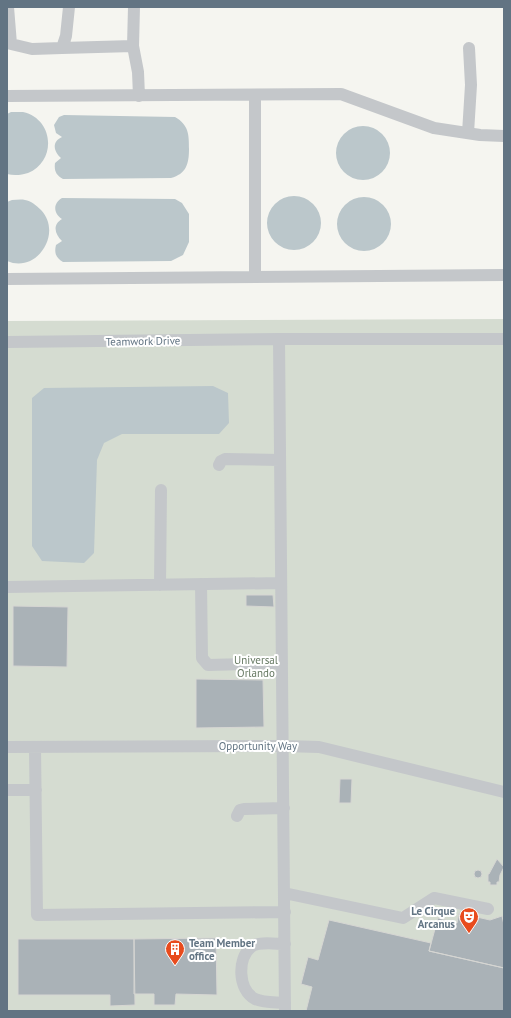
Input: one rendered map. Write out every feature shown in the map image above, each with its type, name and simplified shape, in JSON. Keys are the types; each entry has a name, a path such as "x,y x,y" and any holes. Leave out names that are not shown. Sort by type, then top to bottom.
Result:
{"street":[{"path":"8,7 11,44 32,49 133,46"},
{"path":"62,48 66,36 69,7"},
{"path":"134,7 133,46 138,72 139,96"},
{"path":"468,133 471,85 469,48"},
{"path":"7,96 341,94 434,128 480,135 504,136"},
{"path":"254,277 255,95"},
{"path":"7,279 504,274"},
{"name":"Teamwork Drive","path":"7,342 504,338"},
{"path":"279,339 282,583 282,664 284,808 284,912 285,944 285,1007 262,1002 253,998 245,989 242,978 242,961 252,947 260,944 285,944"},
{"path":"219,465 221,461 224,460 280,460"},
{"path":"160,584 161,490"},
{"path":"7,587 282,583"},
{"path":"201,584 202,658 208,665 282,664"},
{"name":"Opportunity Way","path":"7,746 319,747 504,792"},
{"path":"36,746 37,915 284,912"},
{"path":"7,790 36,790"},
{"path":"237,816 240,810 244,809 284,808"},
{"path":"284,892 403,918 434,898 488,910"}],"green space":[{"name":"Universal Orlando","path":"504,319 504,1011 7,1011 7,321"}],"shaded area":[{"path":"11,112 23,112 33,116 41,123 46,131 48,141 44,159 37,167 28,173 15,175 7,174 7,114"},
{"path":"64,115 175,117 186,127 189,139 186,168 180,174 171,178 63,179 57,174 55,168 55,163 61,158 55,150 55,144 62,137 56,133 54,125 59,117"},
{"path":"363,126 373,128 382,134 388,143 390,153 388,163 382,172 373,178 363,180 353,178 344,172 338,163 336,153 338,143 344,134 353,128"},
{"path":"294,196 304,198 313,204 319,213 321,223 319,233 313,242 304,248 294,250 284,248 275,242 269,233 267,223 269,213 275,204 284,198"},
{"path":"364,197 374,199 383,205 389,214 391,224 389,234 383,243 374,249 364,251 354,249 345,243 339,234 337,224 339,214 345,205 354,199"},
{"path":"62,198 175,199 182,203 189,214 189,242 183,255 171,261 63,262 57,257 55,250 56,245 62,241 56,233 56,227 62,219 57,214 55,206"},
{"path":"12,200 31,202 41,210 47,219 49,230 48,240 44,249 37,257 28,262 18,263 7,261 7,202"},
{"path":"213,386 228,393 229,423 219,434 122,434 104,443 97,460 94,553 84,563 42,561 32,546 32,398 44,388"}],"building":[{"path":"246,595 273,595 274,607 246,606"},
{"path":"13,606 68,607 67,667 13,666"},
{"path":"196,679 263,680 264,727 196,728"},
{"path":"340,779 352,779 351,803 339,803"},
{"path":"497,859 504,867 497,885 490,885 490,882 488,882 488,874"},
{"path":"478,870 481,871 481,877 478,878 475,877 474,874 475,871"},
{"name":"Le Cirque Arcanus","path":"459,913 490,920 502,916 504,925 504,968 429,951 438,918 457,923"},
{"path":"329,920 431,943 429,951 504,968 504,1011 306,1011 312,987 301,984 308,957 318,960"},
{"name":"Team Member office","path":"216,938 217,995 176,994 175,1005 154,1005 154,994 134,994 134,939"},
{"path":"18,939 134,939 135,1005 110,1006 110,995 18,995"}],"place":[{"name":"Le Cirque Arcanus","path":"469,934"},
{"name":"Team Member office","path":"175,966"}]}
